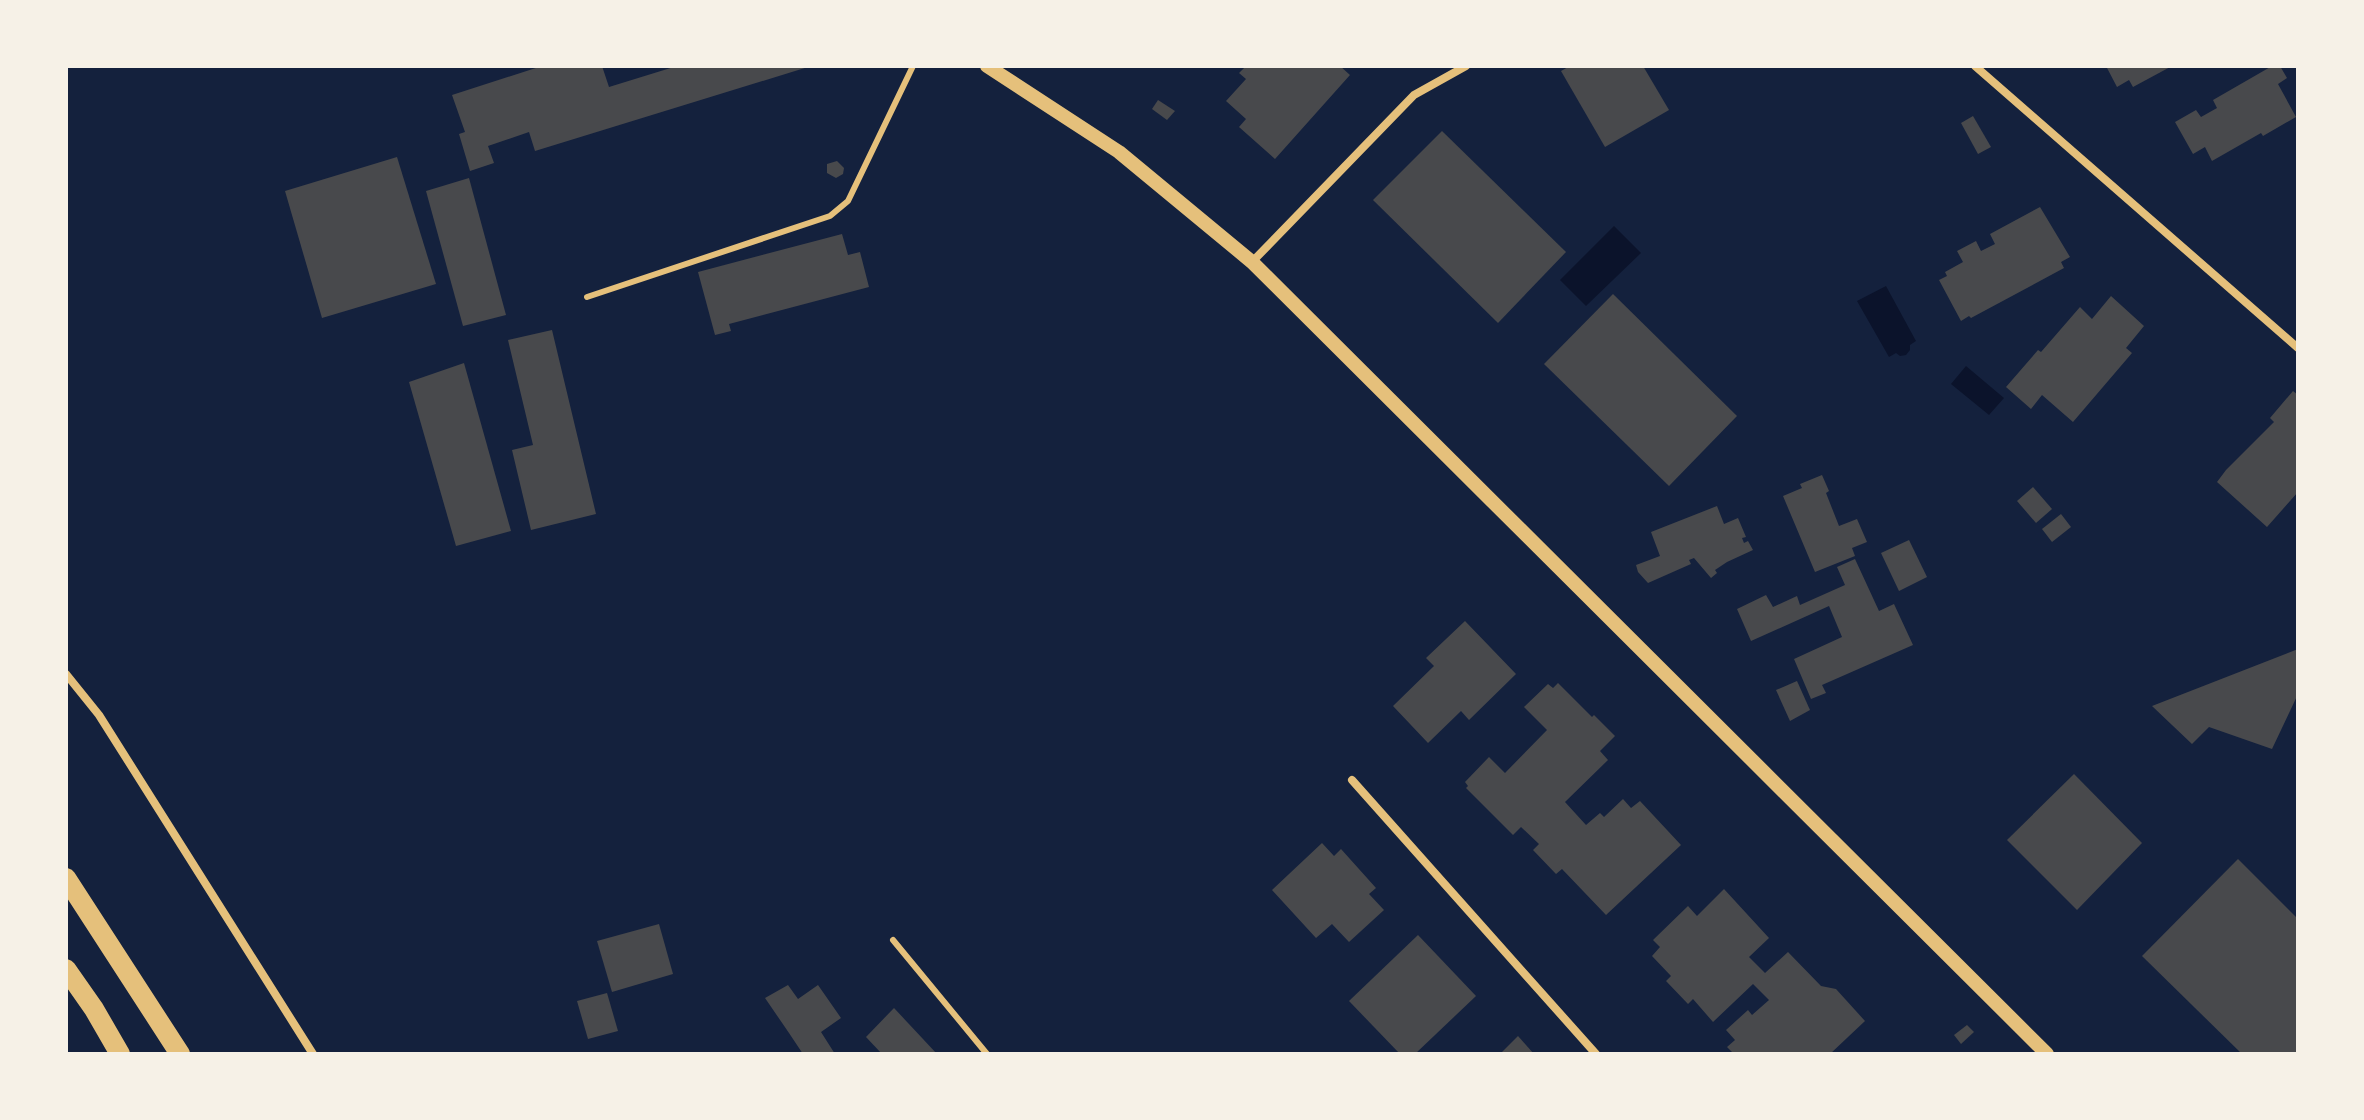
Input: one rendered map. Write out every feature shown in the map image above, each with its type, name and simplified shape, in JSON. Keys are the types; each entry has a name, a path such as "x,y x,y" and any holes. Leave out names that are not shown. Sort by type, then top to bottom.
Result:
{"main road":[{"path":"66,878 180,1054"},
{"path":"66,969 120,1054"}],"street":[{"path":"987,66 1119,152 1252,262 2047,1054"},
{"path":"1252,262 1414,95 1466,66"},
{"path":"1975,66 2298,348"},
{"path":"66,674 99,715 313,1054"},
{"path":"1352,780 1596,1054"}],"lane":[{"path":"587,297 830,216 848,201 913,66"},
{"path":"893,940 987,1054"}],"water":[{"path":"1614,226 1641,253 1586,306 1560,280"},
{"path":"1886,286 1916,341 1910,345 1906,355 1896,353 1889,357 1857,301"},
{"path":"1966,366 2004,398 1989,415 1951,384"}],"building":[{"path":"542,66 602,66 609,87 677,66 808,67 535,151 529,132 488,146 494,163 470,171 459,134 465,132 452,95"},
{"path":"1246,66 1340,66 1350,75 1275,159 1239,127 1246,119 1226,101 1246,79 1239,73"},
{"path":"1570,66 1643,66 1669,110 1605,147 1561,71"},
{"path":"2106,66 2172,66 2133,87 2129,80 2117,87"},
{"path":"2272,66 2280,66 2287,78 2278,84 2296,117 2212,161 2205,147 2193,154 2175,122 2196,110 2201,117 2217,108 2213,100"},
{"path":"1158,100 1175,111 1167,120 1152,109"},
{"path":"1973,116 1991,147 1978,154 1961,123"},
{"path":"1442,131 1566,252 1498,323 1373,200"},
{"path":"397,157 436,284 322,318 285,191"},
{"path":"837,161 844,168 843,174 836,178 827,173 827,164"},
{"path":"469,178 506,315 463,326 426,191"},
{"path":"2040,207 2070,257 2061,262 2064,268 1961,321 1939,280 1947,276 1945,272 1963,262 1957,251 1976,241 1981,251 1995,244 1990,234"},
{"path":"842,234 848,255 860,252 869,287 729,324 731,331 715,335 698,272"},
{"path":"1613,294 1737,416 1669,486 1544,364"},
{"path":"2111,296 2144,326 2126,348 2132,353 2073,422 2042,395 2031,409 2006,387 2080,307 2092,319"},
{"path":"552,330 596,514 531,530 512,450 533,445 508,340"},
{"path":"464,363 511,531 456,546 409,382"},
{"path":"2293,391 2298,395 2298,492 2267,527 2217,482 2274,422 2270,418"},
{"path":"1822,475 1839,526 1857,519 1867,542 1852,548 1855,556 1815,572 1783,496 1802,488 1800,484"},
{"path":"2033,487 2052,509 2036,523 2017,501"},
{"path":"1717,506 1724,524 1738,518 1746,537 1742,538 1744,543 1748,541 1753,550 1715,570 1717,573 1711,578 1694,558 1689,560 1691,564 1648,583 1636,565 1660,556 1651,532"},
{"path":"2061,514 2071,527 2052,542 2042,529"},
{"path":"1909,540 1927,577 1899,591 1881,553"},
{"path":"1855,559 1879,611 1894,604 1913,645 1822,685 1826,693 1811,699 1794,659 1842,637 1829,606 1751,641 1737,609 1766,595 1773,607 1797,596 1800,605 1845,585 1837,567"},
{"path":"1465,621 1516,674 1469,720 1461,711 1428,743 1393,706 1434,666 1426,658"},
{"path":"2298,649 2298,694 2272,749 2209,727 2192,744 2152,706"},
{"path":"1797,681 1810,710 1790,721 1776,690"},
{"path":"1558,683 1615,736 1600,751 1608,760 1565,802 1586,825 1600,813 1604,817 1623,799 1631,808 1640,801 1681,845 1606,915 1562,869 1556,874 1533,850 1539,844 1521,827 1513,835 1466,788 1465,782 1489,757 1505,773 1547,730 1524,707 1548,684 1553,688"},
{"path":"2074,774 2142,843 2077,910 2007,840"},
{"path":"1322,843 1334,856 1341,849 1376,888 1369,894 1384,910 1349,942 1332,924 1316,938 1272,890"},
{"path":"2238,859 2298,919 2298,1054 2242,1054 2142,956"},
{"path":"1724,889 1769,938 1749,957 1765,973 1788,952 1821,986 1836,989 1865,1021 1830,1054 1734,1054 1727,1047 1735,1040 1726,1030 1748,1010 1752,1015 1769,1000 1753,984 1713,1022 1693,999 1688,1004 1666,981 1671,976 1652,956 1660,947 1653,940 1688,906 1697,916"},
{"path":"659,924 673,974 612,992 597,941"},
{"path":"1418,935 1476,996 1415,1054 1400,1054 1349,1001"},
{"path":"788,985 798,999 818,985 841,1018 821,1032 835,1054 803,1054 765,998"},
{"path":"607,993 618,1031 588,1039 577,1001"},
{"path":"894,1008 937,1054 882,1054 866,1037"},
{"path":"1967,1025 1974,1032 1961,1044 1954,1035"},
{"path":"1518,1036 1534,1054 1500,1054"}]}
